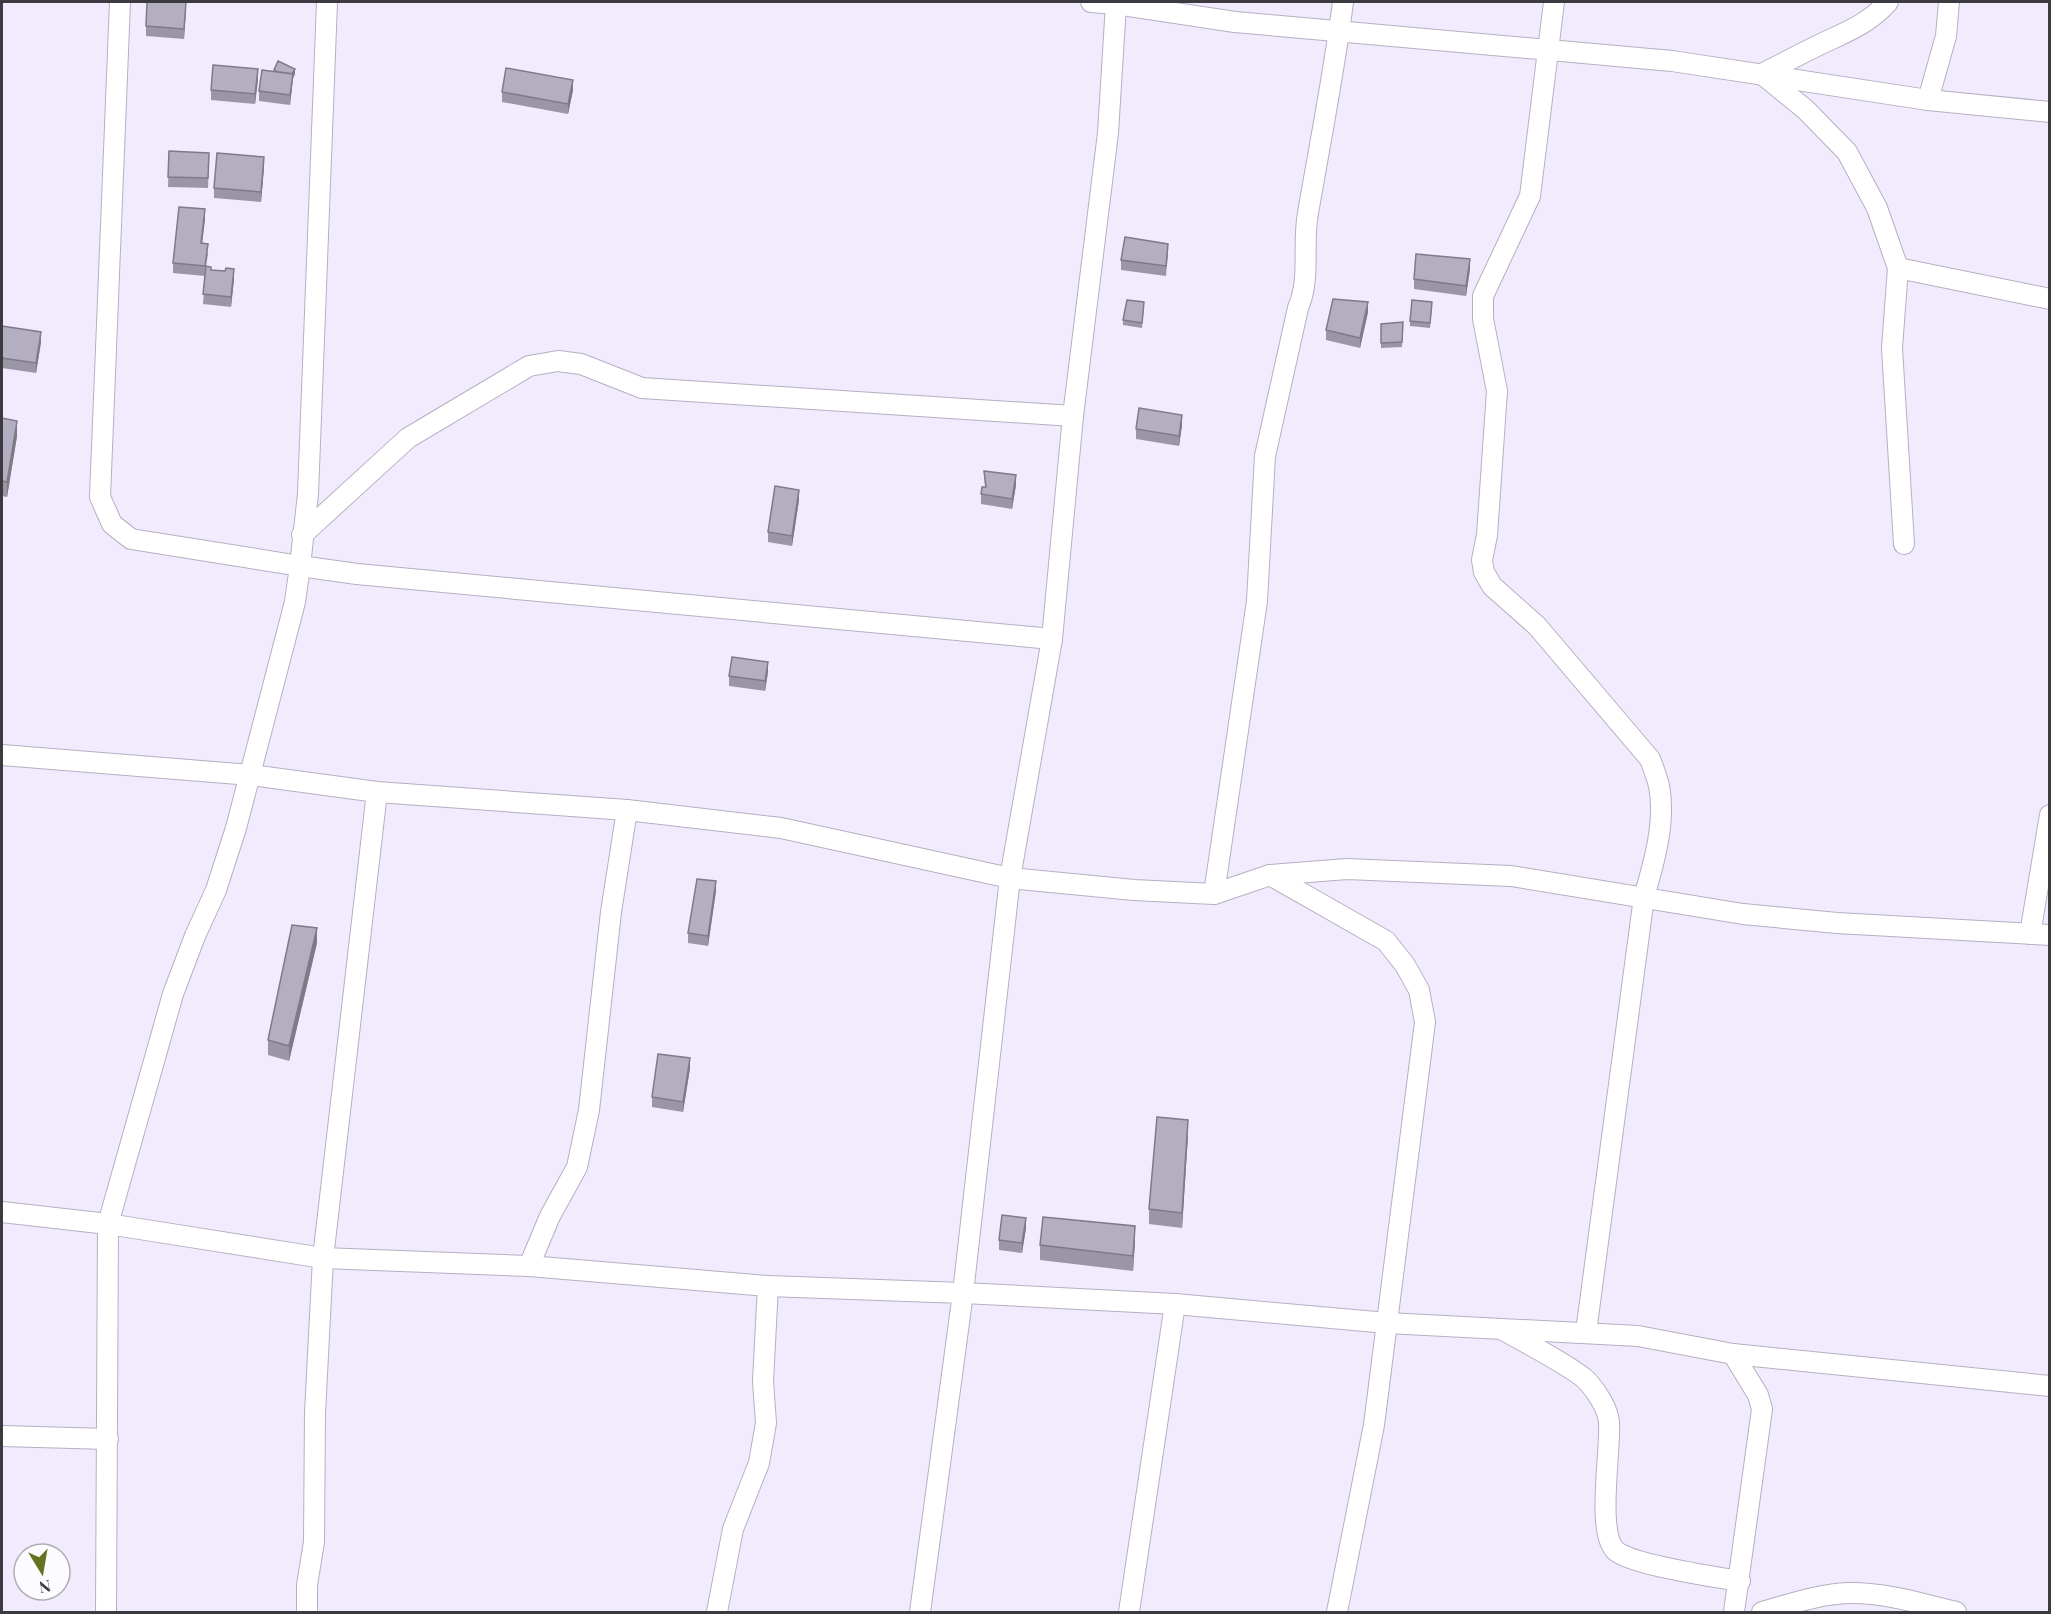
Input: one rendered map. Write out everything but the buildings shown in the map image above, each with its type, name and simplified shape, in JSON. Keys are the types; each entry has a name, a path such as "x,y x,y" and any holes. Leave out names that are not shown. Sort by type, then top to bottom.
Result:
{"street":[{"path":"120,2 100,497 112,524 131,539 357,574 1052,639"},
{"path":"106,1612 108,1224 173,994 195,936 216,890 251,775 295,602 308,494 327,2"},
{"path":"1090,2 1116,3 1235,22 1672,61 1928,100 2049,112"},
{"path":"1214,894 1257,601 1265,456 1298,308 1305,291 1307,216 1343,2"},
{"path":"1554,2 1550,51 1530,196 1483,296 1483,319 1497,391 1487,535 1482,560 1484,572 1492,586 1537,626 1650,759 1659,786 1659,826 1653,867 1644,897 1586,1332"},
{"path":"1762,74 1818,45 1848,33 1880,11 1888,2"},
{"path":"1928,100 1946,36 1949,2"},
{"path":"920,1612 963,1293 1010,878 1052,639 1073,416 1108,132 1116,3"},
{"path":"1762,74 1806,110 1847,152 1877,208 1898,268 1892,348 1904,544"},
{"path":"1898,268 2049,299"},
{"path":"302,536 408,438 529,366 558,361 580,364 642,388 1073,416"},
{"path":"5,759 251,775 377,792 627,810 781,828 1010,878 1214,894 1269,875 1347,869 1511,876 1743,914 1825,922 2040,934 2049,815"},
{"path":"307,1612 307,1585 314,1542 315,1413 323,1258 377,792"},
{"path":"529,1266 550,1216 577,1167 589,1110 611,912 627,810"},
{"path":"1269,875 1386,941 1405,965 1419,990 1425,1022 1374,1425 1337,1612"},
{"path":"2,1212 108,1224 323,1258 529,1266 768,1286 1175,1304 1387,1323 1586,1332 1638,1336 1733,1354 2049,1386"},
{"path":"717,1612 733,1529 759,1463 766,1423 763,1381 768,1286"},
{"path":"1129,1612 1175,1304"},
{"path":"1500,1328 1587,1380 1602,1402 1609,1420 1608,1485 1604,1521 1607,1537 1617,1551 1666,1568 1740,1581"},
{"path":"1733,1354 1758,1395 1762,1409 1734,1612"},
{"path":"2,1436 108,1439"},
{"path":"1762,1612 1825,1596 1852,1593 1904,1599 1956,1612"}]}
